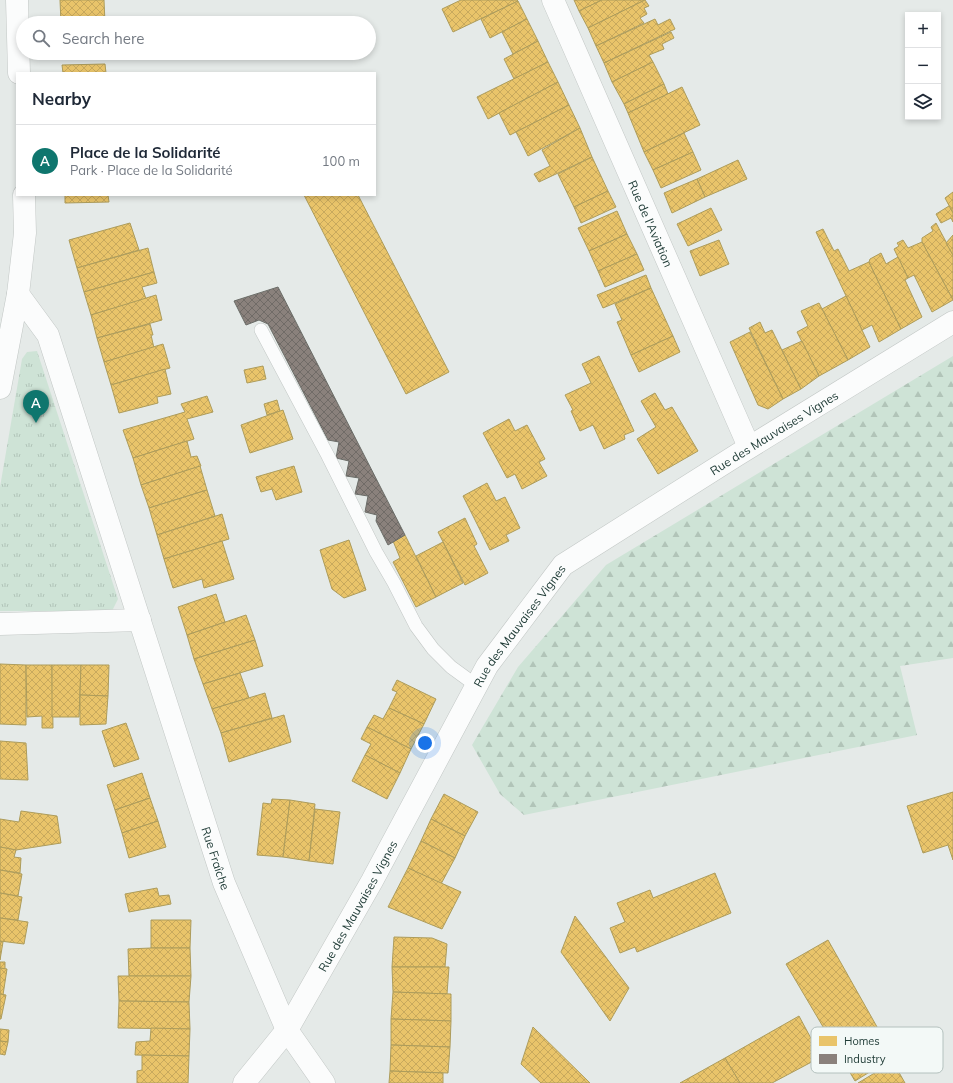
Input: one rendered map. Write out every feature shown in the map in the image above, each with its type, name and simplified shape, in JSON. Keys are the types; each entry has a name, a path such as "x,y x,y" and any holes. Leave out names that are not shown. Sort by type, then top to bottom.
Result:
{"street":[{"path":"17,0 17,16"},
{"name":"Rue de l'Aviation","path":"553,0 750,447"},
{"path":"19,60 19,72"},
{"path":"0,388 18,294 25,233 24,196"},
{"name":"Rue Fraîche","path":"18,294 48,335 224,883 287,1030 324,1083"},
{"name":"Rue des Mauvaises Vignes","path":"244,1083 287,1030 372,882 487,666 563,565 750,447 953,322"},
{"path":"0,624 140,620"}],"lane":[{"path":"261,330 416,626 437,654 451,667 477,686"}],"green space":[{"path":"37,351 118,599 112,611 0,611 0,487 22,359 27,352"},
{"path":"953,356 953,658 900,666 917,735 524,815 500,794 472,745 518,667 606,565"}],"building: Homes":[{"path":"60,0 104,0 105,16 61,16"},
{"path":"461,0 518,1 453,32 442,9"},
{"path":"574,0 602,0 579,11"},
{"path":"602,0 645,0 588,28 579,11"},
{"path":"645,0 649,6 644,8 647,14 640,18 644,23 596,46 588,28"},
{"path":"518,1 527,19 490,38 481,19"},
{"path":"527,19 538,41 513,54 502,32"},
{"path":"655,19 658,25 670,19 675,29 604,63 596,46"},
{"path":"671,32 674,38 662,44 664,49 649,55 653,62 612,82 604,63"},
{"path":"538,41 548,62 514,79 504,59"},
{"path":"548,62 558,82 488,119 477,97"},
{"path":"653,62 664,84 624,104 612,82"},
{"path":"105,64 106,72 63,72 62,65"},
{"path":"558,82 569,105 510,135 499,113"},
{"path":"664,84 668,94 628,113 624,104"},
{"path":"682,87 700,125 644,152 628,113"},
{"path":"569,105 580,128 528,156 516,132"},
{"path":"580,128 592,157 539,182 534,174 550,166 542,150"},
{"path":"684,133 693,152 653,170 644,152"},
{"path":"693,152 701,170 661,188 653,170"},
{"path":"592,157 608,191 574,207 558,174"},
{"path":"738,160 747,179 705,197 697,179"},
{"path":"697,179 705,197 672,213 664,193"},
{"path":"608,191 616,207 581,223 574,207"},
{"path":"953,192 953,213 945,198"},
{"path":"65,196 108,196 109,202 65,203"},
{"path":"305,196 359,196 449,372 406,394"},
{"path":"949,206 953,213 953,222 951,218 941,223 936,214"},
{"path":"711,208 722,230 688,246 677,224"},
{"path":"617,211 627,234 589,251 578,228"},
{"path":"130,223 139,250 77,268 69,240"},
{"path":"936,223 953,255 953,300 922,242 922,238 933,231 931,227"},
{"path":"823,229 834,251 838,249 849,271 869,262 901,329 879,342 872,325 862,330 816,232"},
{"path":"627,234 637,254 598,271 589,251"},
{"path":"953,235 953,255 946,243"},
{"path":"719,240 729,264 700,276 690,251"},
{"path":"903,240 908,248 922,242 953,300 932,312 914,275 908,278 894,249 899,246 897,243"},
{"path":"148,248 154,272 84,292 77,268"},
{"path":"881,253 886,264 898,257 908,278 905,280 922,317 901,329 869,262 870,259"},
{"path":"637,254 644,270 605,287 598,271"},
{"path":"154,272 157,283 142,287 146,299 91,315 84,292"},
{"path":"646,275 651,288 603,308 597,295"},
{"path":"651,288 673,336 631,355 617,322 622,320 615,304"},
{"path":"156,295 162,320 97,338 91,315"},
{"path":"846,296 870,347 848,360 822,309"},
{"path":"819,303 848,360 819,376 797,332 808,326 801,311"},
{"path":"760,322 765,333 772,330 801,389 783,399 749,328"},
{"path":"150,324 154,348 104,362 97,338"},
{"path":"750,332 783,399 768,409 758,405 730,342"},
{"path":"673,336 680,352 639,372 631,355"},
{"path":"802,341 819,376 801,389 782,350"},
{"path":"163,344 170,368 111,385 104,362"},
{"path":"599,356 634,431 624,435 625,439 604,449 593,425 580,431 571,411 573,410 565,395 591,383 582,364"},
{"path":"263,366 266,379 247,383 244,370"},
{"path":"165,369 171,394 157,397 158,403 119,413 111,385"},
{"path":"655,393 665,410 672,407 698,451 658,474 637,439 656,427 641,401"},
{"path":"207,396 213,412 187,419 194,439 133,458 123,430 185,412 181,404"},
{"path":"277,400 280,411 267,415 264,404"},
{"path":"283,410 293,439 250,453 241,425"},
{"path":"509,419 515,431 527,425 545,459 539,462 547,476 522,489 515,474 507,478 483,433"},
{"path":"187,441 191,457 197,456 201,466 141,485 133,458"},
{"path":"200,466 207,490 149,508 141,485"},
{"path":"294,466 302,492 276,500 272,489 261,492 256,477"},
{"path":"487,483 496,501 505,497 520,528 506,535 509,541 490,550 463,496"},
{"path":"207,490 215,516 157,535 149,508"},
{"path":"222,514 229,539 164,559 157,535"},
{"path":"465,518 477,544 474,546 488,573 465,585 438,532"},
{"path":"405,535 436,597 416,607 393,562 400,558 393,541"},
{"path":"349,540 366,590 344,598 332,589 320,550"},
{"path":"222,541 234,579 204,588 202,579 173,588 164,559"},
{"path":"443,542 463,583 436,597 416,556"},
{"path":"216,594 225,622 187,635 178,607"},
{"path":"246,615 255,640 194,659 187,635"},
{"path":"255,640 263,666 203,684 194,659"},
{"path":"0,664 26,665 26,725 0,724"},
{"path":"26,665 52,665 53,728 42,728 42,716 27,717"},
{"path":"52,665 81,665 79,717 52,717"},
{"path":"81,665 109,665 108,696 80,695"},
{"path":"240,673 249,698 212,709 203,684"},
{"path":"397,680 436,699 424,724 389,708 397,692 392,690"},
{"path":"265,693 272,718 221,733 212,709"},
{"path":"80,695 108,696 106,724 80,725"},
{"path":"389,708 424,724 411,749 367,727 374,715 383,719"},
{"path":"284,715 291,742 229,762 221,733"},
{"path":"126,723 139,759 114,767 102,731"},
{"path":"367,727 411,749 400,773 365,755 371,744 361,739"},
{"path":"0,741 26,743 28,780 0,779"},
{"path":"365,755 400,773 387,799 352,781"},
{"path":"142,773 150,798 115,810 107,785"},
{"path":"953,792 953,860 948,845 923,853 907,806"},
{"path":"444,794 478,812 465,836 431,819"},
{"path":"150,798 158,821 122,833 115,810"},
{"path":"272,799 290,800 283,857 257,855 263,803 271,804"},
{"path":"290,800 315,804 309,861 283,857"},
{"path":"315,809 340,812 333,864 309,861"},
{"path":"21,811 57,816 61,843 16,850 0,847 0,819 19,822"},
{"path":"431,819 465,836 455,858 421,841"},
{"path":"158,821 166,847 129,858 122,833"},
{"path":"421,841 455,858 441,884 408,868"},
{"path":"0,847 16,850 14,857 21,858 20,873 0,870"},
{"path":"408,868 461,892 442,929 388,907"},
{"path":"0,870 22,874 18,896 0,893"},
{"path":"715,873 731,913 637,952 635,947 620,953 610,928 625,922 617,903 650,890 653,898"},
{"path":"157,888 159,896 169,895 171,904 129,912 125,894"},
{"path":"0,893 22,897 18,920 0,918"},
{"path":"575,916 629,988 610,1021 561,952"},
{"path":"0,918 28,922 24,944 0,941"},
{"path":"151,920 191,920 190,948 151,948"},
{"path":"394,937 432,938 447,944 445,967 392,967"},
{"path":"828,940 877,1027 823,1027 786,964"},
{"path":"0,941 3,942 0,960"},
{"path":"190,948 191,976 129,976 128,949"},
{"path":"0,962 5,962 5,969 0,968"},
{"path":"392,967 449,967 447,994 393,992"},
{"path":"0,968 7,969 3,995 0,994"},
{"path":"118,976 191,976 189,1002 119,1001"},
{"path":"393,992 451,994 451,1021 391,1019"},
{"path":"0,994 6,995 1,1019 0,1019"},
{"path":"119,1001 189,1002 190,1029 118,1028"},
{"path":"799,1016 811,1038 811,1062 772,1083 740,1083 725,1058"},
{"path":"391,1019 451,1021 450,1047 391,1045"},
{"path":"533,1027 590,1083 541,1083 521,1064"},
{"path":"151,1028 190,1029 189,1056 135,1055 136,1042 150,1041"},
{"path":"0,1029 9,1030 8,1042 0,1041"},
{"path":"0,1041 8,1042 5,1055 0,1054"},
{"path":"391,1045 450,1047 448,1073 390,1071"},
{"path":"142,1055 189,1056 188,1083 137,1083 137,1071 142,1070"},
{"path":"725,1058 740,1083 680,1083"},
{"path":"390,1071 443,1073 443,1083 389,1083"},
{"path":"850,1073 868,1073 855,1081"},
{"path":"875,1073 899,1073 905,1083 858,1083"}],"building: Industry":[{"path":"278,287 405,535 388,545 376,521 377,515 365,512 368,496 355,494 359,478 346,476 349,461 336,458 339,442 328,440 268,324 259,320 246,325 234,301"}],"place":[{"name":"Place de la Solidarité","path":"36,423"}]}
